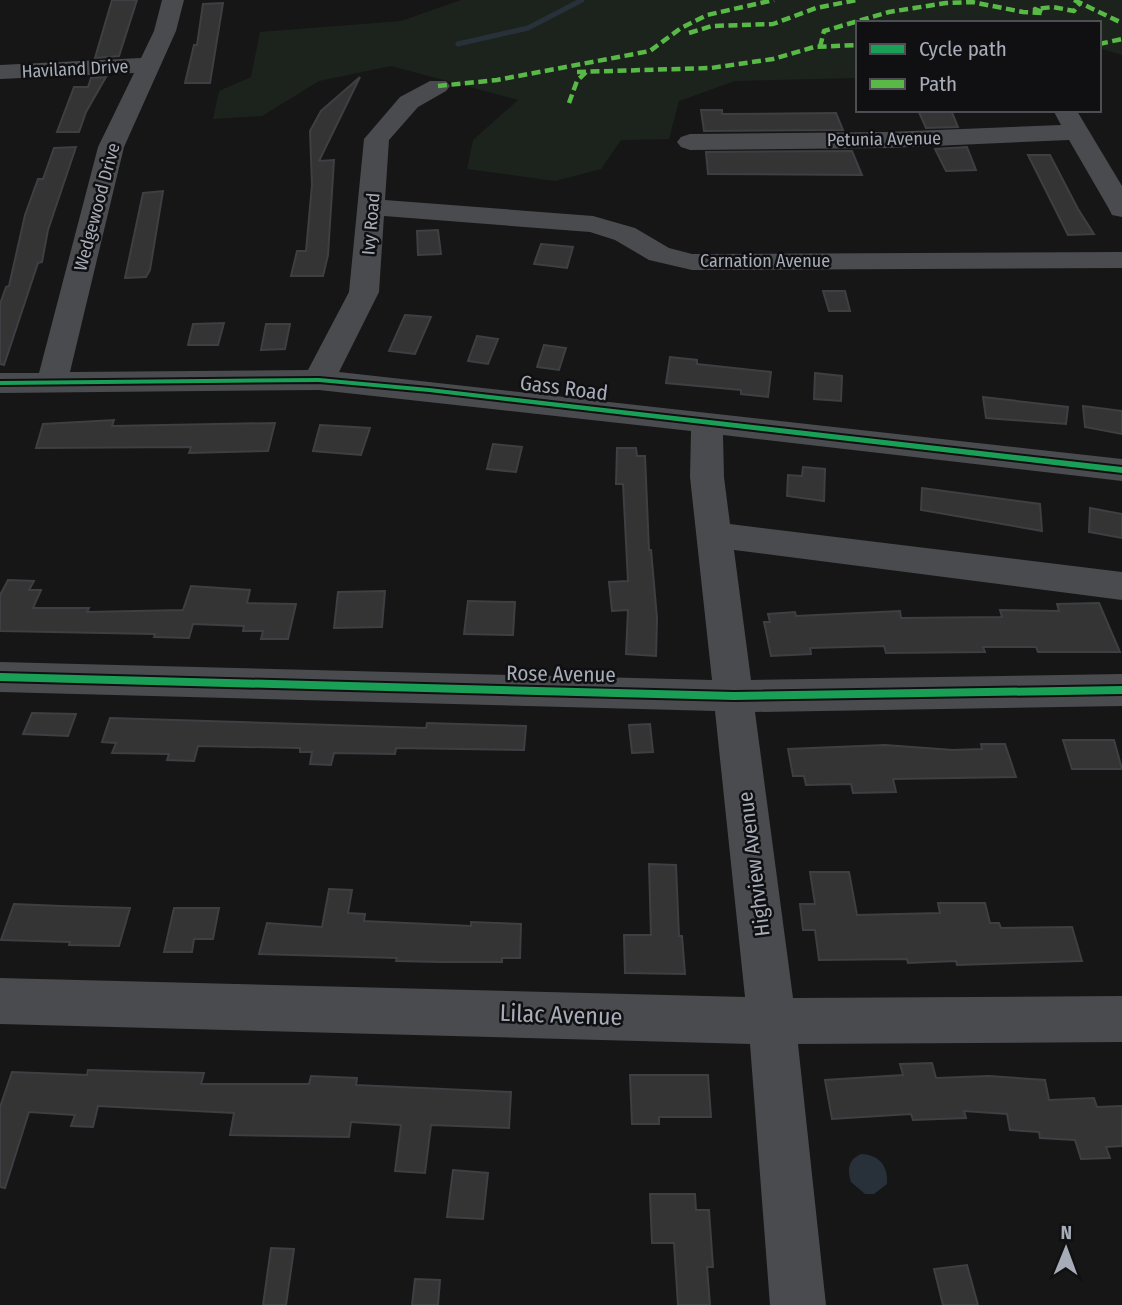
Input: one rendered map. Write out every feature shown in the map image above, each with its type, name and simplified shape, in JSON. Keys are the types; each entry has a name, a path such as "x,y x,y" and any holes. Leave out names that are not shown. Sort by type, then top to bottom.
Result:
{"street":[{"name":"Wedgewood Drive","path":"52,381 111,147 165,31 173,0"},
{"name":"Haviland Drive","path":"0,72 150,65"},
{"name":"Ivy Road","path":"319,380 364,292 374,207 377,139 409,102 438,86"},
{"name":"Petunia Avenue","path":"691,142 888,140 1071,121"},
{"path":"1071,121 1122,209"},
{"name":"Carnation Avenue","path":"374,207 593,224 625,234 659,254 692,262 1122,260"},
{"name":"Gass Road","path":"0,383 319,380 429,390 1122,470"},
{"name":"Highview Avenue","path":"707,423 707,477 772,1021 798,1305"},
{"path":"715,535 1122,586"},
{"name":"Rose Avenue","path":"0,677 734,696 1122,690"},
{"name":"Lilac Avenue","path":"0,1001 772,1021 1122,1019"}],"shaded area":[{"path":"461,0 1122,0 1122,55 1101,49 1101,21 856,21 856,78 735,81 679,101 669,139 621,140 601,169 555,181 467,169 473,140 518,100 391,66 319,81 262,116 213,119 219,91 251,77 260,32 401,21"},
{"path":"861,1154 873,1156 881,1162 886,1171 887,1184 874,1194 865,1194 851,1182 850,1165 853,1159"}],"building":[{"path":"112,0 137,0 119,56 95,58"},
{"path":"223,3 210,83 185,83 194,45 197,45 203,4"},
{"path":"106,77 86,112 79,132 57,132 74,87 88,87 91,78"},
{"path":"360,77 319,161 334,160 328,255 323,276 291,276 297,251 306,251 312,185 310,131 321,111"},
{"path":"701,110 722,110 722,114 836,113 843,130 704,131"},
{"path":"919,112 952,112 958,127 926,128"},
{"path":"76,147 48,230 42,262 38,263 4,365 0,364 0,304 6,287 9,286 25,215 38,179 43,179 54,148"},
{"path":"967,147 976,170 946,171 935,149"},
{"path":"852,151 862,175 708,174 706,152"},
{"path":"1028,155 1050,155 1094,234 1068,235"},
{"path":"163,191 150,270 146,277 125,278 143,193"},
{"path":"438,230 441,254 418,255 417,231"},
{"path":"541,244 573,247 567,268 534,264"},
{"path":"823,291 845,291 850,311 829,311"},
{"path":"405,315 431,317 415,354 389,351"},
{"path":"224,323 218,345 188,345 193,324"},
{"path":"266,324 290,324 285,349 261,350"},
{"path":"477,336 498,339 488,364 468,361"},
{"path":"544,345 566,348 559,370 537,367"},
{"path":"670,357 697,360 697,364 771,372 768,397 741,394 741,390 666,383"},
{"path":"815,373 842,376 841,401 814,399"},
{"path":"983,397 1068,407 1066,424 986,418"},
{"path":"1083,406 1122,411 1122,434 1085,427"},
{"path":"114,420 112,426 275,423 268,451 189,453 191,447 36,448 43,424"},
{"path":"320,425 370,428 361,455 313,451"},
{"path":"493,444 522,447 516,472 487,469"},
{"path":"617,448 636,448 637,456 645,456 649,550 657,618 656,656 626,654 628,610 612,611 609,582 628,581 623,484 616,484"},
{"path":"803,467 825,469 824,501 787,496 788,475 802,476"},
{"path":"922,488 1040,504 1042,531 921,510"},
{"path":"1090,508 1122,514 1122,538 1089,532"},
{"path":"8,580 34,581 29,590 41,590 33,608 89,608 87,612 183,610 191,586 250,590 247,603 296,604 288,639 261,639 263,631 243,631 244,626 193,624 189,638 154,637 155,634 0,631 0,595"},
{"path":"385,591 382,627 334,628 338,592"},
{"path":"468,601 515,602 513,635 464,634"},
{"path":"1099,603 1120,652 1038,652 1036,647 983,647 985,652 886,653 884,646 810,648 811,654 771,656 764,622 770,622 768,614 795,612 796,616 900,611 901,618 1002,617 1000,610 1059,611 1057,604"},
{"path":"32,713 76,714 68,736 23,734"},
{"path":"110,718 426,728 427,723 526,726 524,750 396,748 395,754 334,753 331,765 310,764 312,752 300,752 300,748 198,746 194,761 167,760 169,754 112,753 116,743 102,742"},
{"path":"650,724 653,752 632,753 629,725"},
{"path":"1063,740 1114,740 1122,769 1072,769"},
{"path":"981,744 1005,744 1016,777 893,779 896,792 853,793 851,784 806,785 804,776 793,776 788,749 885,745 953,750 982,749"},
{"path":"649,864 676,865 679,936 682,936 685,974 625,973 624,935 651,935"},
{"path":"810,872 849,872 857,915 940,913 938,903 985,903 990,923 999,923 1001,928 1072,927 1082,961 957,965 956,961 908,963 907,959 819,960 815,930 803,930 800,904 815,904"},
{"path":"329,889 352,890 348,913 365,914 364,921 471,926 471,922 521,924 520,958 502,958 502,962 442,962 259,954 267,923 322,927"},
{"path":"14,904 130,908 119,946 69,945 70,942 1,940"},
{"path":"174,908 219,908 213,939 194,939 192,952 164,952"},
{"path":"932,1063 936,1078 989,1076 1045,1080 1049,1100 1094,1098 1097,1107 1122,1106 1122,1146 1106,1147 1110,1158 1081,1159 1075,1140 1040,1138 1039,1132 1010,1130 1007,1114 964,1111 966,1118 913,1120 911,1114 832,1119 825,1080 903,1075 900,1064"},
{"path":"88,1070 204,1073 201,1084 309,1084 311,1076 357,1078 356,1085 511,1092 509,1128 431,1125 425,1173 395,1171 401,1125 351,1122 349,1137 230,1135 234,1113 98,1106 93,1127 71,1126 75,1115 29,1112 5,1188 0,1187 0,1107 12,1072 87,1075"},
{"path":"630,1075 708,1075 711,1117 659,1117 659,1124 632,1124"},
{"path":"453,1170 488,1173 483,1219 447,1217"},
{"path":"650,1194 695,1194 696,1210 709,1210 713,1267 707,1267 710,1305 678,1305 674,1243 652,1243"},
{"path":"271,1248 294,1249 286,1305 263,1305"},
{"path":"967,1265 978,1305 943,1305 934,1269"},
{"path":"415,1279 440,1280 438,1305 412,1305"}],"waterway":[{"path":"458,44 528,28 582,0"}],"marked path":[{"path":"438,86 497,80 650,51 681,28 707,15 774,0"},
{"path":"689,33 712,26 773,24 816,8 857,0"},
{"path":"1074,0 1122,23"},
{"path":"858,21 889,12 946,3 972,2 1023,12 1044,13 1035,9 1053,7 1074,11 1080,3"},
{"path":"820,47 824,31 856,22"},
{"path":"1101,44 1122,39"},
{"path":"577,72 711,68 773,59 814,47 856,45"},
{"path":"569,103 577,81 586,72"}],"cycle path":[{"path":"0,383 319,380 429,390 1122,470"},
{"path":"0,677 734,696 1122,690"}]}
